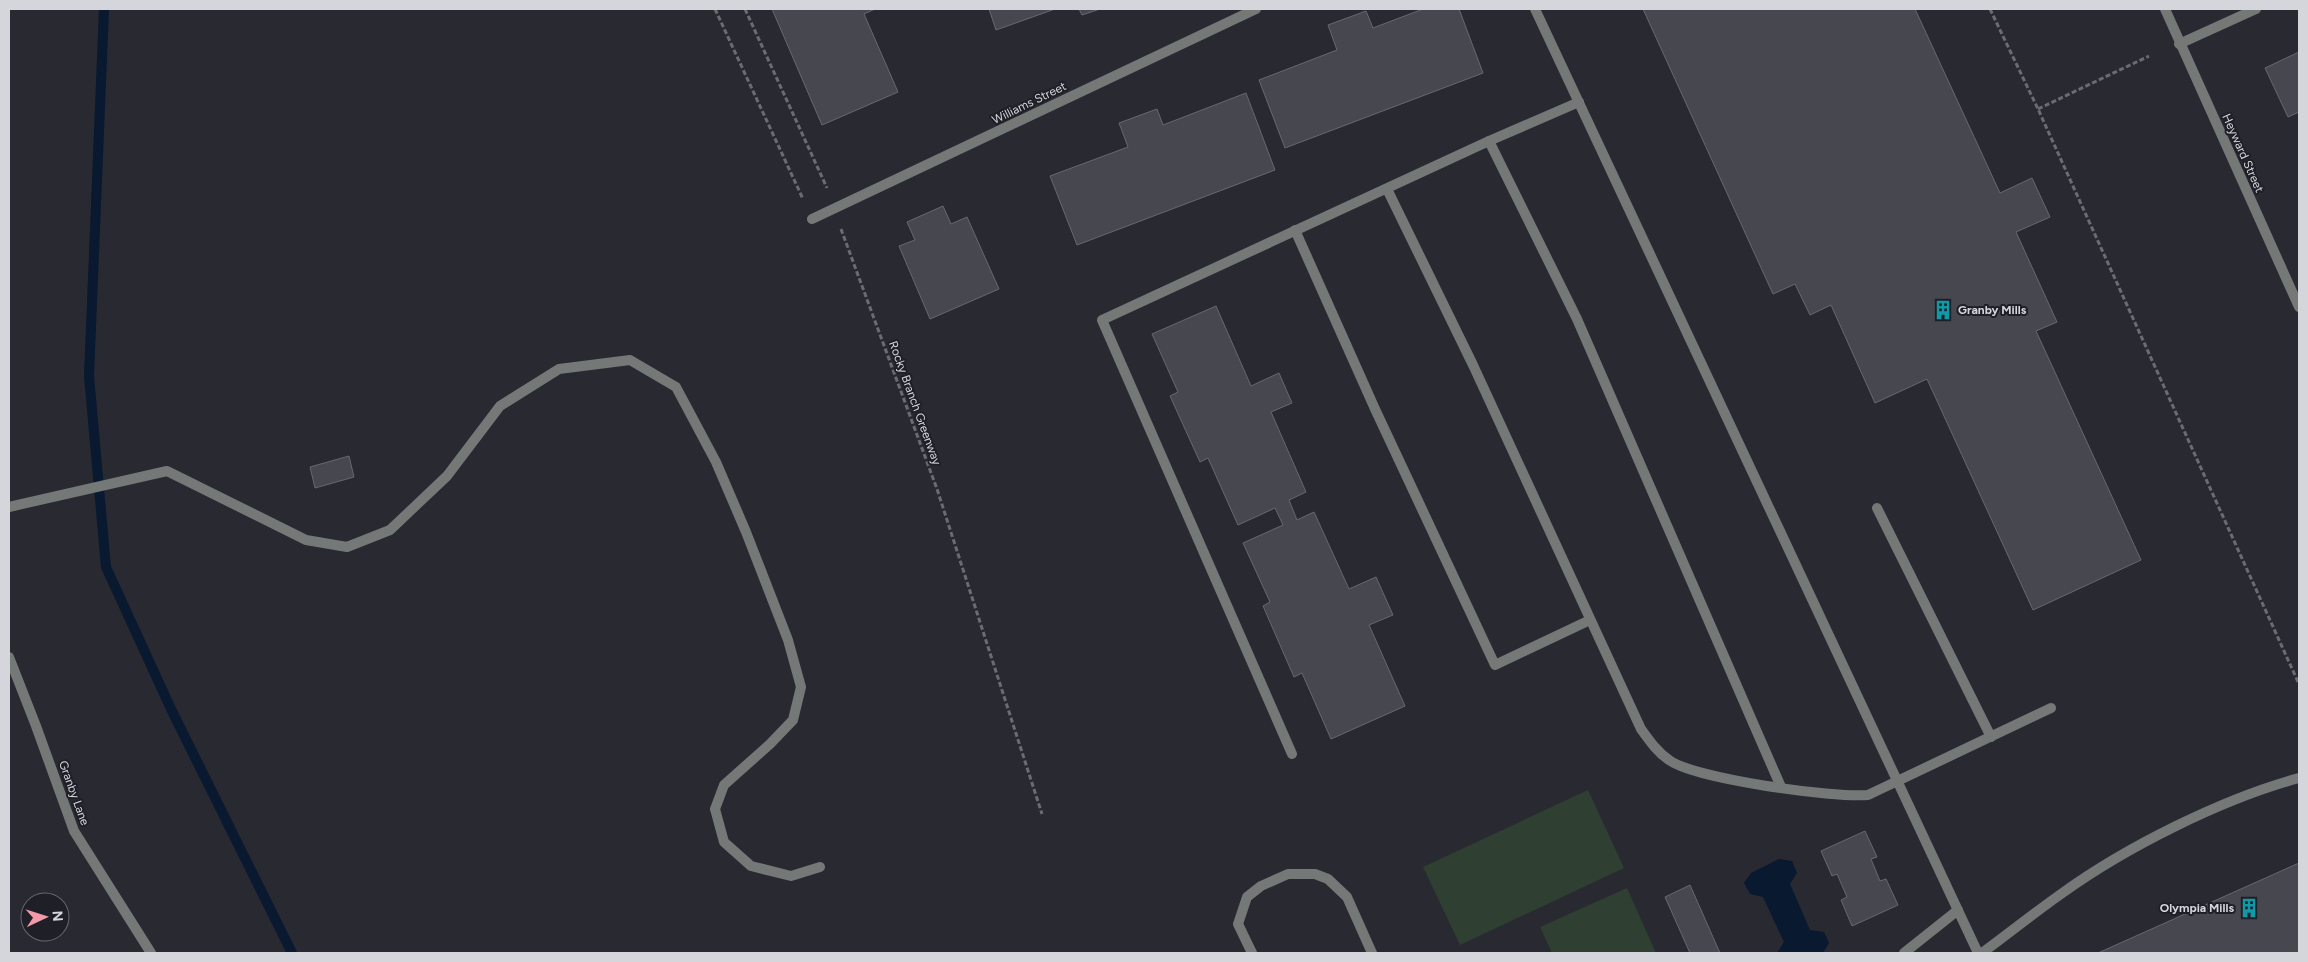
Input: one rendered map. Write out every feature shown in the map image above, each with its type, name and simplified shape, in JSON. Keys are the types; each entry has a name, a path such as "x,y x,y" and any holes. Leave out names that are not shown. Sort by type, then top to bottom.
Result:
{"street":[{"name":"Williams Street","path":"812,219 1256,9"},
{"path":"1535,9 1958,910 1980,953 2062,893 2134,849 2197,817 2299,778"},
{"name":"Heyward Street","path":"2165,9 2179,44 2299,307"},
{"path":"2179,44 2256,9"},
{"path":"1292,754 1102,320 1295,230 1387,190 1489,141 1579,102"},
{"path":"1489,141 1577,319 1781,787"},
{"path":"1387,190 1473,366 1641,729 1652,744 1670,761 1692,771 1781,787 1852,796 1868,796 2050,708"},
{"path":"1295,230 1375,409 1495,665 1590,620"},
{"path":"9,507 167,472 306,540 347,547 390,530 447,476 500,406 560,369 630,360 676,387 716,462 739,514 788,640 801,687 793,720 770,744 724,785 715,809 724,842 751,866 791,876 820,867"},
{"path":"1876,508 1991,737"},
{"name":"Granby Lane","path":"9,658 74,831 150,953"},
{"path":"1252,953 1238,924 1247,898 1261,886 1288,874 1315,874 1328,880 1346,897 1372,953"},
{"path":"1904,953 1958,910"}],"path":[{"path":"715,9 812,219"},
{"name":"Rocky Branch Greenway","path":"745,9 825,183 937,488 1042,814"},
{"path":"1990,9 2038,109 2299,684"},
{"path":"2038,109 2149,56"}],"green space":[{"path":"1588,790 1624,868 1460,945 1423,867"},
{"path":"1627,888 1656,953 1552,953 1540,927"}],"water":[{"path":"1779,859 1792,861 1797,873 1790,884 1810,930 1824,932 1829,943 1823,953 1777,953 1784,942 1763,897 1750,894 1744,883 1751,873"}],"building":[{"path":"772,9 875,9 864,14 898,92 822,125"},
{"path":"989,9 1055,9 996,30"},
{"path":"1079,9 1100,9 1082,15"},
{"path":"1423,9 1459,9 1483,73 1285,148 1259,80 1337,50 1328,25 1366,11 1373,28"},
{"name":"Granby Mills","path":"1643,9 1915,9 2000,193 2032,178 2050,217 2016,232 2057,322 2036,331 2141,560 2033,610 1927,379 1875,403 1831,305 1810,315 1795,284 1773,294"},
{"path":"2299,52 2299,112 2288,117 2265,68"},
{"path":"1246,93 1275,170 1077,245 1050,176 1128,147 1119,123 1157,109 1163,125"},
{"path":"943,206 951,224 967,217 999,289 930,319 899,246 915,240 907,222"},
{"path":"1216,306 1251,386 1279,373 1292,403 1271,412 1306,492 1289,500 1297,520 1314,512 1349,589 1376,577 1393,615 1369,625 1405,706 1331,739 1302,673 1294,677 1263,606 1270,602 1243,543 1283,525 1275,508 1238,525 1208,458 1200,462 1170,396 1178,392 1152,334"},
{"path":"349,456 354,477 315,488 310,467"},
{"path":"1865,831 1877,857 1871,859 1880,881 1886,879 1898,905 1852,926 1841,900 1847,897 1837,874 1832,876 1821,851"},
{"name":"Olympia Mills","path":"2299,863 2299,953 2098,953"},
{"path":"1690,885 1720,953 1690,953 1665,897"}],"waterway":[{"path":"104,9 89,376 106,567 171,709 292,953"}],"place":[{"name":"Granby Mills","path":"1943,310"},
{"name":"Olympia Mills","path":"2249,908"}]}
